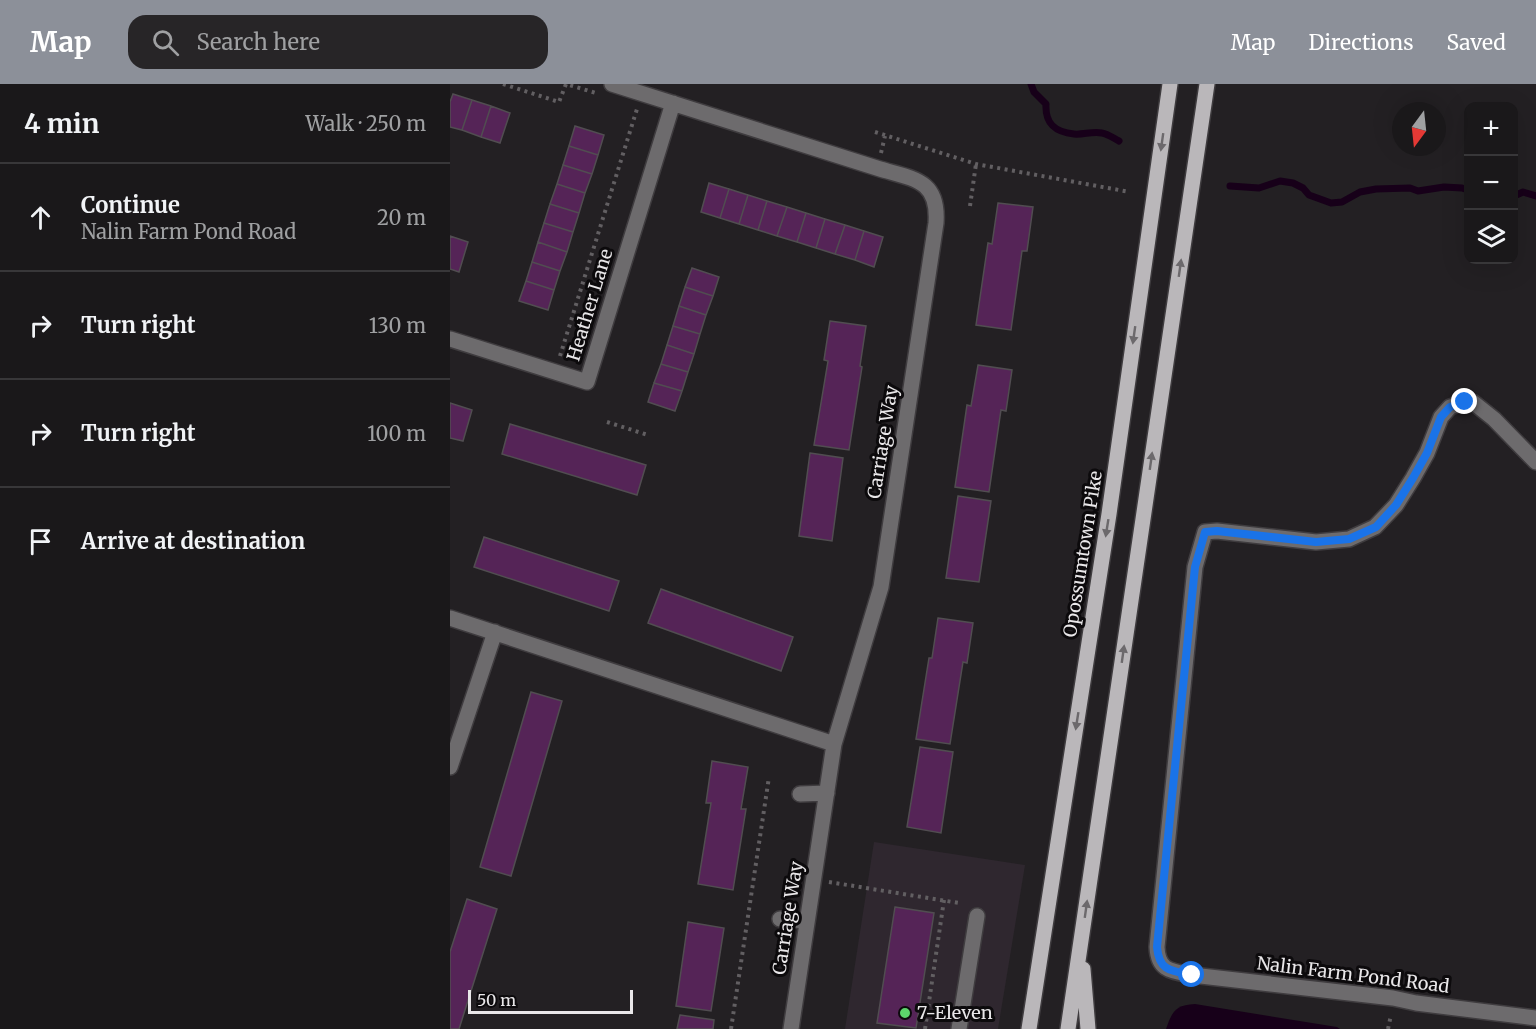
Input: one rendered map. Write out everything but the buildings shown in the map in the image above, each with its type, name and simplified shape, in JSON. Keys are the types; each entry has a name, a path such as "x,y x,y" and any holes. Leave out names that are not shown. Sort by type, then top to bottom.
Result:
{"main road":[{"name":"Opossumtown Pike","path":"1029,1029 1109,514 1170,84"},
{"path":"1068,1029 1207,84"},
{"path":"1081,943 1088,1029"}],"street":[{"name":"Carriage Way","path":"612,84 880,170 910,177 920,181 930,190 937,210 881,587 834,744 791,1029"},
{"name":"Heather Lane","path":"450,339 587,382 673,103"},
{"name":"Nalin Farm Pond Road","path":"1536,462 1474,403 1465,402 1450,407 1441,417 1427,453 1413,478 1396,505 1376,527 1349,539 1316,542 1217,531 1205,532 1195,567 1157,947 1158,959 1165,968 1175,972 1536,1018"},
{"path":"450,618 834,744"},
{"path":"450,767 495,632"},
{"path":"800,794 827,793"},
{"path":"959,1029 977,916"},
{"path":"780,919 807,921"}],"path":[{"path":"503,84 559,102 566,84 597,94"},
{"path":"559,360 638,106"},
{"path":"875,132 976,164 1130,192"},
{"path":"880,155 885,136"},
{"path":"970,206 976,164"},
{"path":"607,422 648,435"},
{"path":"731,1029 769,777"},
{"path":"825,882 959,903"},
{"path":"925,1029 944,900"}],"shaded area":[{"path":"874,842 1025,865 998,1029 845,1029"},
{"path":"1195,1004 1340,1029 1166,1029 1175,1010"}],"waterway":[{"path":"1031,84 1034,92 1046,104 1047,116 1056,129 1074,134 1102,133 1119,141"},
{"path":"1230,186 1259,188 1280,181 1293,183 1303,188 1309,195 1331,203 1342,202 1360,192 1376,189 1410,188 1418,191 1444,187 1464,189"},
{"path":"1518,194 1523,192 1536,196"}],"place":[{"name":"7-Eleven","path":"905,1013"}],"route":[{"path":"1192,975 1165,968 1158,959 1157,947 1195,567 1205,532 1217,531 1316,542 1349,539 1376,527 1396,505 1413,478 1427,453 1441,417 1450,407 1465,402"}]}
